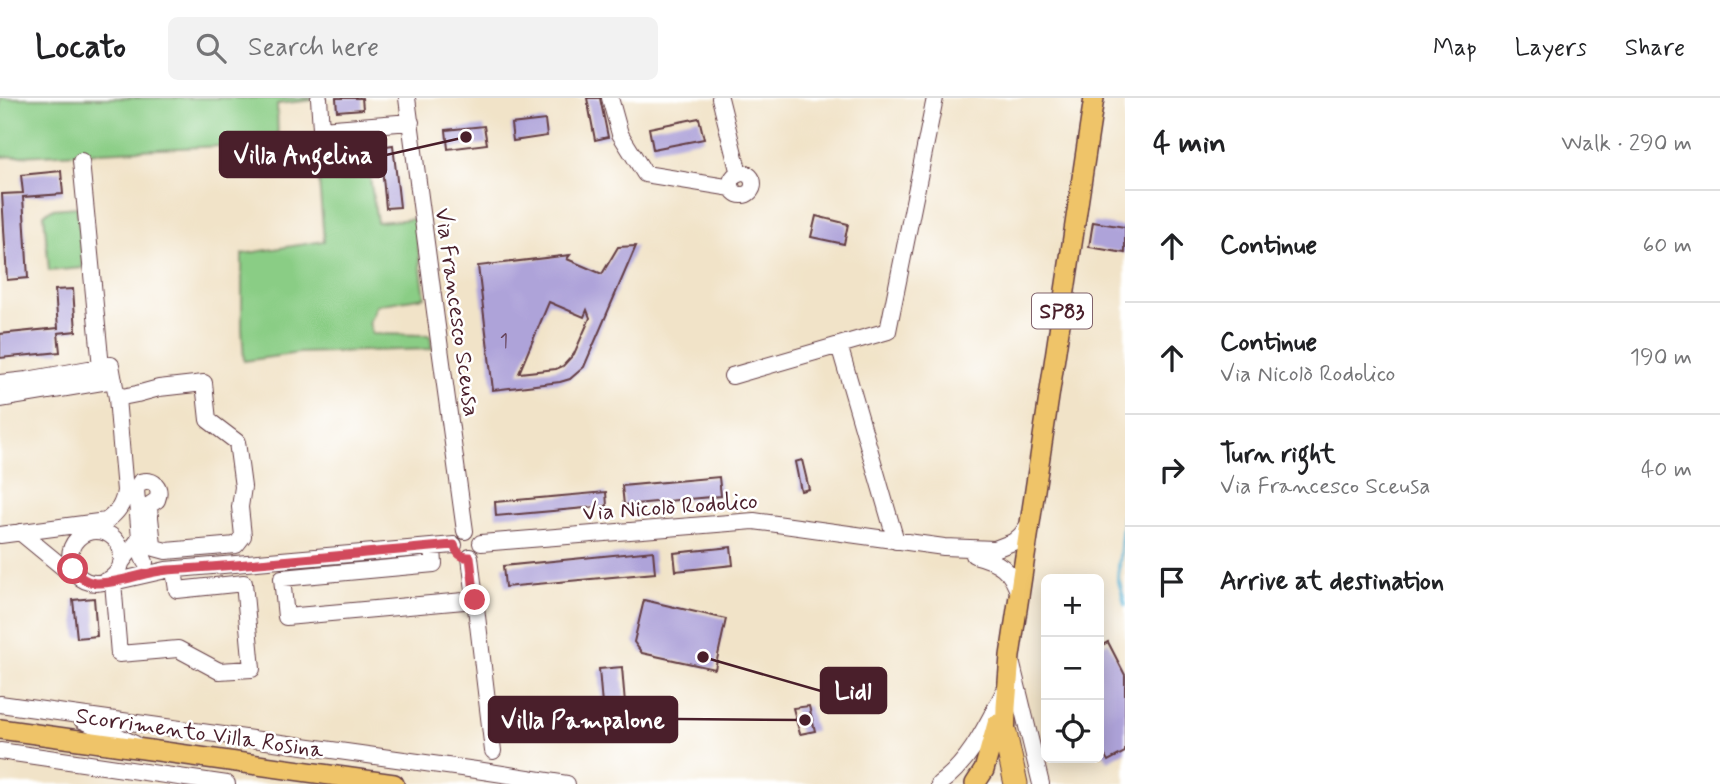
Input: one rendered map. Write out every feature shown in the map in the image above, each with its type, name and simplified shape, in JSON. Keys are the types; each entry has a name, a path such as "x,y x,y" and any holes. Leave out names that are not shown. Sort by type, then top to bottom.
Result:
{"highway":[{"path":"1005,733 1016,784"}],"main road":[{"name":"SP83","path":"975,784 984,770 1006,685 1094,98"},
{"name":"SP83","path":"1006,685 1006,784"},
{"name":"Scorrimento Villa Rosina","path":"0,729 394,784"}],"street":[{"path":"319,98 321,129 411,122"},
{"name":"Via Francesco Sceusa","path":"407,98 465,531"},
{"path":"610,98 620,134 645,174 723,188 735,181 720,98"},
{"path":"732,376 888,331 935,98"},
{"path":"78,576 70,562 70,554 77,539 97,528 119,509 125,491 117,398 108,371 81,161"},
{"path":"839,345 896,541"},
{"path":"0,383 108,371"},
{"path":"0,399 108,371"},
{"path":"117,398 159,388 204,383 208,420 237,442 243,487 240,507 243,536 236,545 166,551 153,545 149,508 158,500 158,487 146,480 137,486 130,551 108,582 119,654 178,649 219,671 252,669 244,583 177,590 170,570"},
{"name":"Via Nicolò Rodolico","path":"481,543 754,521 993,554 1024,561"},
{"path":"1019,596 1012,576 993,554 1013,542 1029,524"},
{"path":"0,535 66,527 97,528 113,538 120,549 130,551 153,567 170,570"},
{"path":"465,531 474,532 481,543 477,553 470,557 458,553 454,545 458,534 465,531"},
{"path":"20,533 65,569 85,581 94,583 170,570 454,545"},
{"path":"433,547 435,564 282,578 286,617 475,600"},
{"path":"470,557 493,751"},
{"path":"1010,656 1041,784"},
{"path":"939,784 964,760 982,733 1006,685"},
{"path":"0,704 567,784"},
{"path":"65,713 143,748"},
{"path":"0,740 36,757"},
{"path":"0,751 227,784"}],"green space":[{"path":"0,98 312,100 277,104 278,143 0,157"},
{"path":"316,145 365,147 377,222 414,219 425,297 377,305 369,322 372,334 430,335 432,349 299,353 244,361 242,254 324,241"},
{"path":"77,207 83,268 49,271 44,214 52,209"}],"building":[{"path":"336,98 362,98 363,109 337,111"},
{"path":"587,98 600,98 608,137 595,140"},
{"path":"699,118 704,139 653,149 649,128"},
{"path":"545,120 547,136 513,141 511,124"},
{"path":"484,126 487,144 448,149 446,130"},
{"path":"393,145 400,207 386,208 380,147"},
{"path":"61,171 63,194 23,197 28,278 7,280 2,194 23,193 21,175"},
{"path":"816,216 848,224 844,244 811,237"},
{"path":"1093,222 1125,227 1125,253 1089,247"},
{"path":"636,246 584,367 570,379 560,382 493,390 478,266 570,255 567,259 602,274 618,247","holes":["549,302 584,317 587,310 590,318 574,354 563,366 519,373"]},
{"path":"73,289 76,331 58,333 60,352 0,358 0,334 58,328 55,290"},
{"path":"802,460 809,489 801,491 795,462"},
{"path":"719,477 721,496 624,505 622,486"},
{"path":"606,492 607,506 496,516 495,502"},
{"path":"731,547 733,565 676,571 674,553"},
{"path":"653,551 655,573 505,587 503,566"},
{"path":"94,598 97,636 77,638 73,600"},
{"path":"644,600 726,619 715,669 642,653 634,642"},
{"path":"1108,642 1125,675 1125,752 1108,761 1104,754 1104,644"},
{"path":"622,667 626,716 603,717 599,669"},
{"path":"809,706 815,731 800,734 793,708"}],"waterway":[{"path":"1125,499 1118,578 1125,605"}],"place":[{"name":"Villa Angelina","path":"466,137"},
{"name":"Lidl","path":"703,657"},
{"name":"Villa Pampalone","path":"805,720"}],"route":[{"path":"73,569 85,581 113,582 166,570 454,545 458,553 470,557 475,600"}]}
